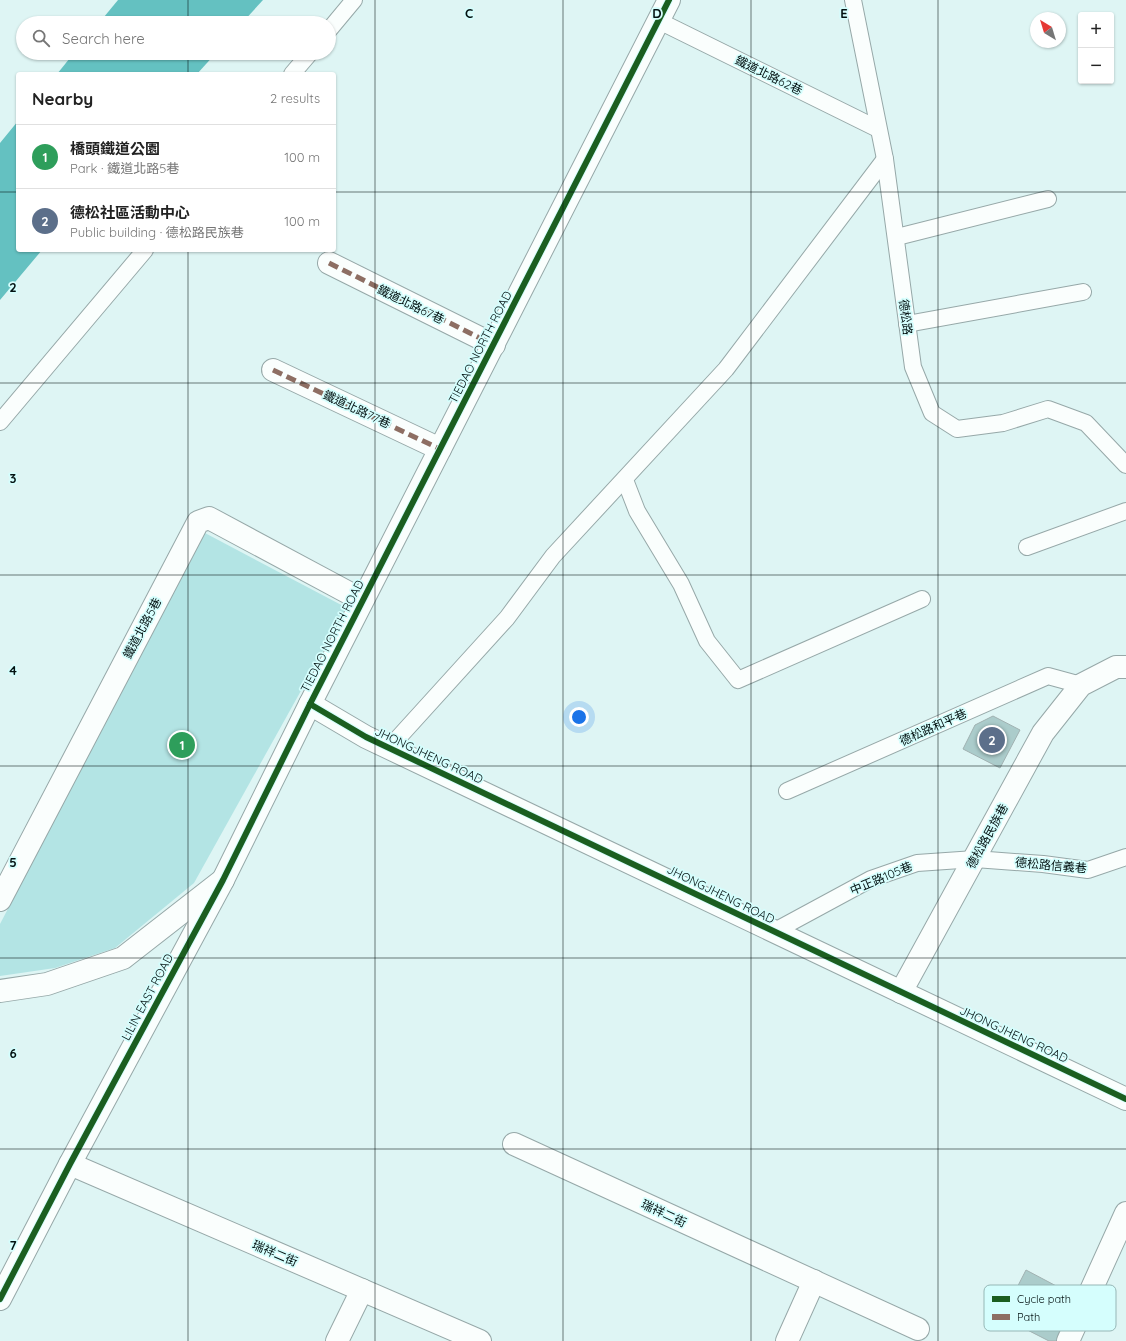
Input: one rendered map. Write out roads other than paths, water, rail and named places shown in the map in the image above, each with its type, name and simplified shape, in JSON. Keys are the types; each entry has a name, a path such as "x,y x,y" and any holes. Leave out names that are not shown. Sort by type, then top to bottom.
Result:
{"street":[{"name":"TIEDAO NORTH ROAD","path":"310,704 669,0"},
{"name":"鐵道北路67巷","path":"329,263 494,345"},
{"name":"鐵道北路77巷","path":"273,370 440,449"},
{"name":"鐵道北路5巷","path":"0,900 198,522 209,518 362,600"},
{"path":"1081,685 1116,667 1126,668"},
{"name":"德松路民族巷","path":"901,992 1043,733 1081,685"},
{"name":"JHONGJHENG ROAD","path":"310,704 355,732 1126,1100"},
{"name":"LILIN EAST ROAD","path":"0,1297 223,880 310,704"},
{"path":"0,991 47,984 123,958 223,880"},
{"name":"瑞祥二街","path":"514,1144 918,1329"},
{"name":"瑞祥二街","path":"70,1164 480,1341"},
{"path":"1093,1285 1126,1212"},
{"path":"787,1341 814,1281"},
{"path":"337,1341 362,1290"},
{"path":"1068,1341 1072,1331"}],"lane":[{"path":"336,22 354,0"},
{"name":"德松路","path":"853,0 885,159 913,367 932,413 957,429 1002,423 1048,409 1086,423 1126,465"},
{"name":"鐵道北路62巷","path":"659,21 878,129"},
{"path":"294,72 304,60"},
{"path":"389,748 507,618 553,556 625,480 726,369 885,159"},
{"path":"896,238 1048,199"},
{"path":"0,422 142,252"},
{"path":"907,324 1083,292"},
{"path":"625,480 637,511 681,584 707,641 738,680 922,599"},
{"path":"1027,547 1126,511"},
{"name":"德松路和平巷","path":"787,790 1048,676 1081,685"},
{"name":"德松路信義巷","path":"975,859 1043,864 1088,870 1126,857"},
{"name":"中正路105巷","path":"774,932 871,879 904,867 917,863 975,859"}],"water":[{"path":"118,0 263,0 248,16 105,16"},
{"path":"68,60 210,60 199,72 59,72"},
{"path":"16,123 16,252 40,252 0,300 0,143"}],"place":[{"name":"德松社區活動中心","path":"992,740"},
{"name":"橋頭鐵道公園","path":"182,745"}]}
